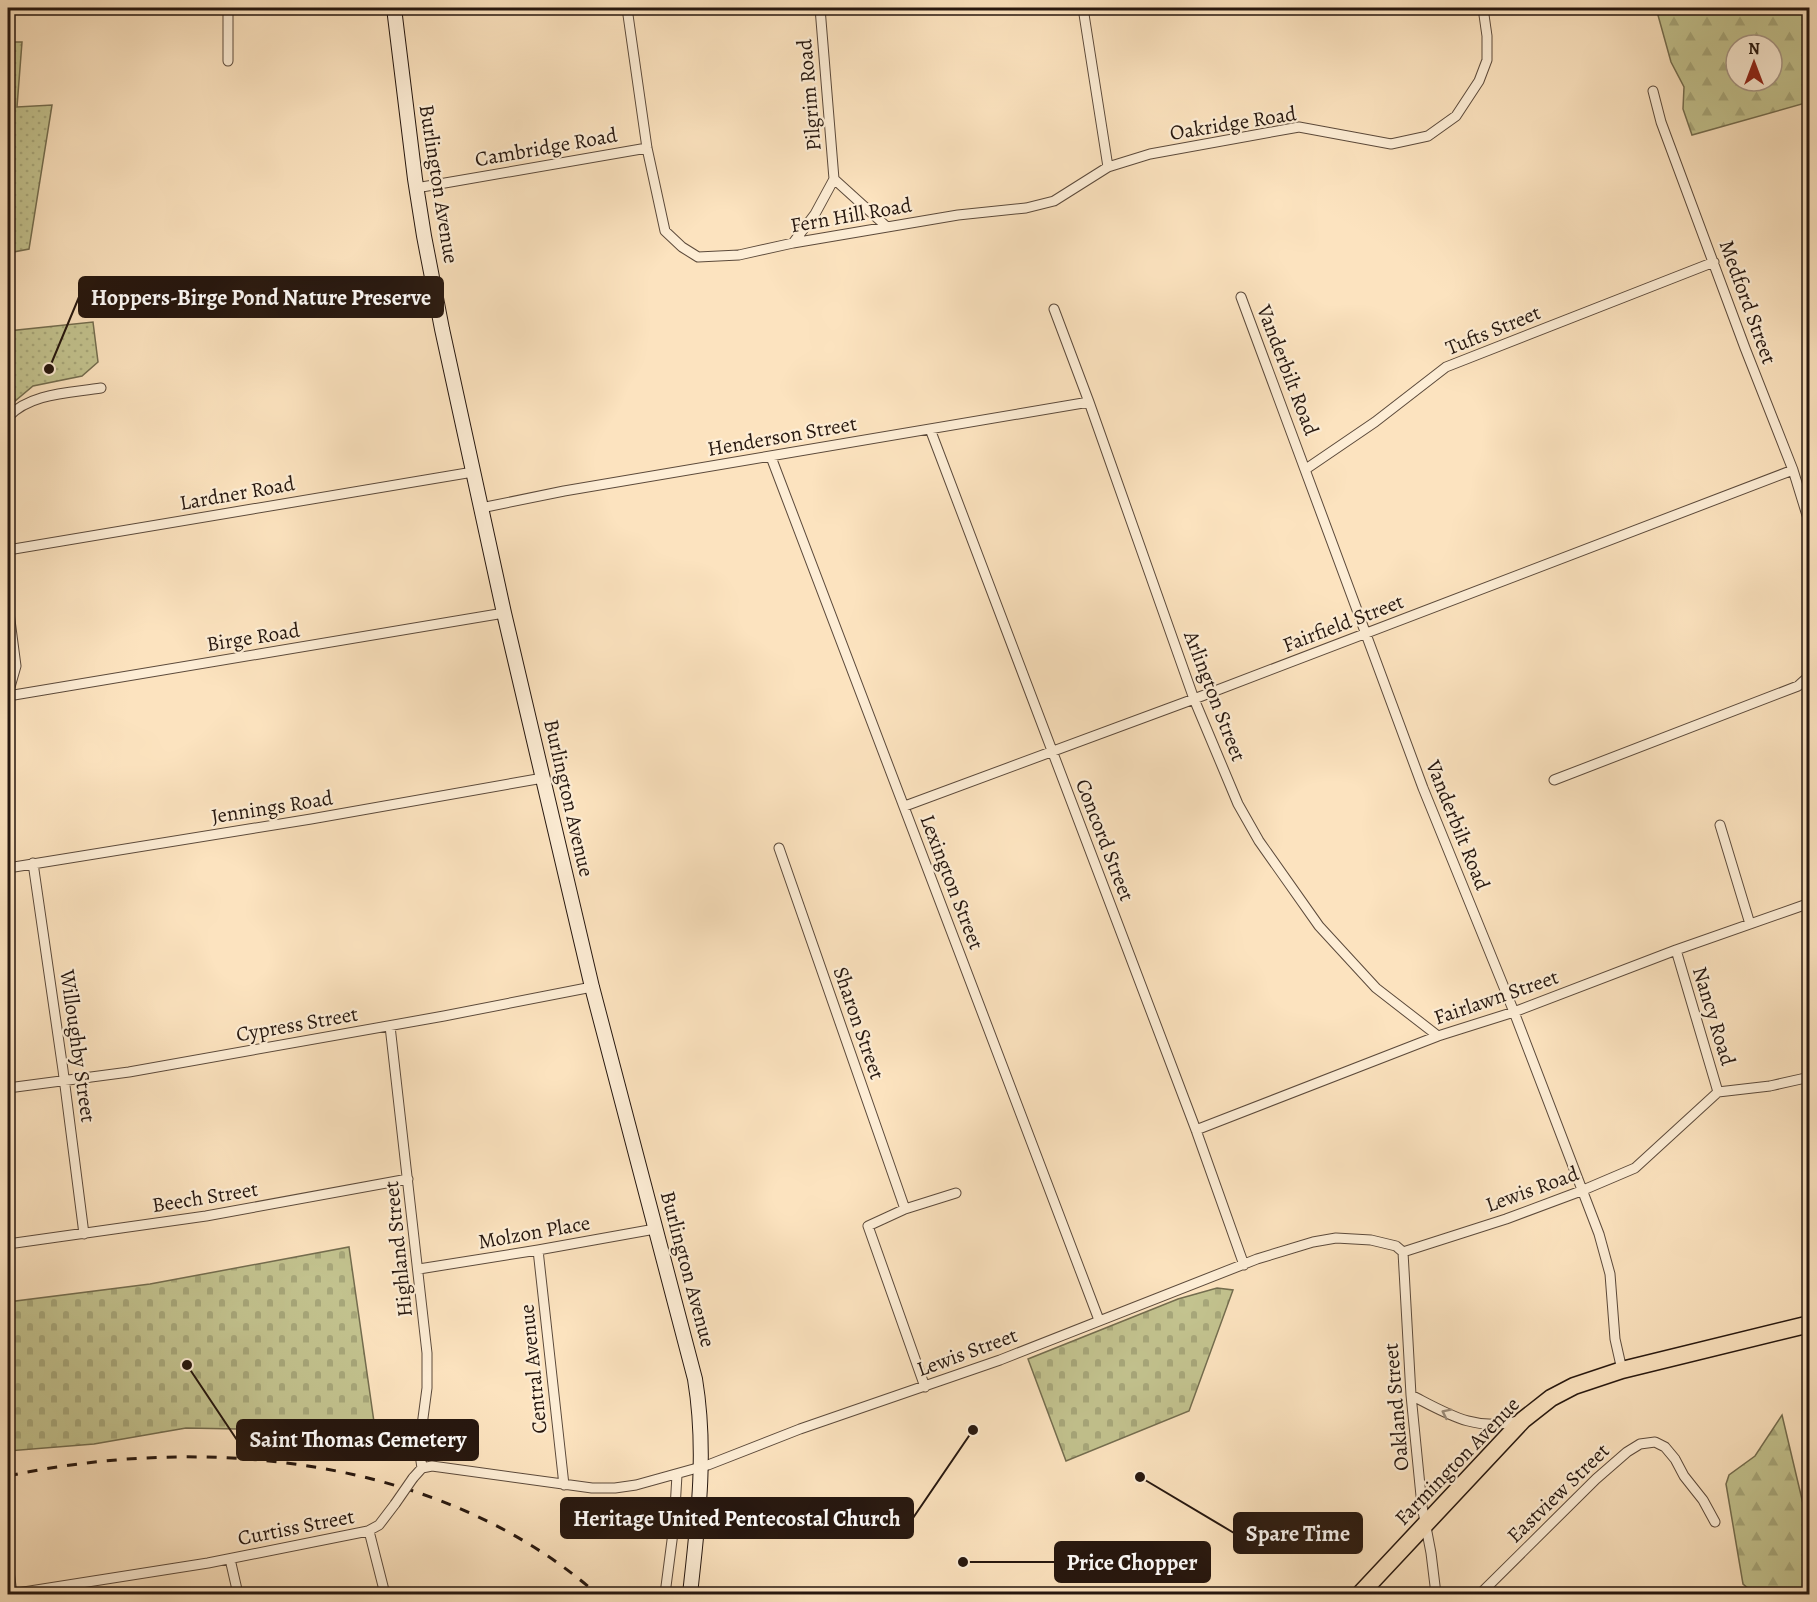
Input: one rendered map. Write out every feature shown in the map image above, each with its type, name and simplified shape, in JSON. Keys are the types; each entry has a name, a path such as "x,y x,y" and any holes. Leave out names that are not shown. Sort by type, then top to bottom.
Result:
{"highway":[{"name":"Farmington Avenue","path":"1360,1594 1523,1420 1551,1398 1574,1386 1622,1370 1809,1324"}],"main road":[{"name":"Burlington Avenue","path":"394,8 416,188 442,329 504,613 592,987 695,1379 702,1441 690,1594"}],"street":[{"path":"228,8 228,62"},
{"name":"Fern Hill Road","path":"627,8 647,147 665,231 682,248 698,257 739,255 793,243 958,215 1026,208 1054,201 1108,167"},
{"name":"Pilgrim Road","path":"793,243 815,214 834,179 820,8"},
{"path":"1083,8 1108,167"},
{"name":"Oakridge Road","path":"1108,167 1150,154 1299,127 1391,144 1428,136 1456,116 1479,81 1487,60 1487,36 1483,8"},
{"name":"Medford Street","path":"1653,91 1661,122 1744,348 1793,470 1809,525"},
{"name":"Cambridge Road","path":"416,188 647,147"},
{"name":"Pilgrim Road","path":"834,179 886,227"},
{"name":"Tufts Street","path":"1306,469 1375,422 1446,367 1714,262"},
{"name":"Vanderbilt Road","path":"1241,297 1423,788 1514,1012 1599,1234 1610,1274 1615,1339 1622,1370"},
{"name":"Arlington Street","path":"1054,309 1194,699 1239,804 1259,842 1319,926 1376,988 1438,1036"},
{"path":"8,417 21,405 44,398 101,388"},
{"name":"Henderson Street","path":"481,508 564,491 1089,402"},
{"name":"Concord Street","path":"930,429 1196,1130 1244,1264"},
{"name":"Lexington Street","path":"771,457 1099,1320"},
{"name":"Fairfield Street","path":"904,806 1194,699 1793,470"},
{"name":"Lardner Road","path":"8,549 473,471"},
{"path":"8,605 16,666 8,695"},
{"name":"Birge Road","path":"8,695 504,613"},
{"path":"1554,780 1798,686 1809,675"},
{"name":"Jennings Road","path":"8,868 543,778"},
{"path":"1720,825 1750,924"},
{"name":"Sharon Street","path":"779,848 905,1209"},
{"name":"Willoughby Street","path":"33,863 84,1234"},
{"name":"Fairlawn Street","path":"1196,1130 1438,1036 1514,1012 1809,903"},
{"name":"Nancy Road","path":"1676,951 1718,1092"},
{"name":"Cypress Street","path":"8,1088 129,1072 390,1026 592,987"},
{"name":"Highland Street","path":"390,1026 419,1269 428,1369 419,1448 422,1468"},
{"path":"1718,1092 1770,1086 1809,1077"},
{"name":"Lewis Road","path":"1403,1252 1470,1232 1581,1191 1635,1168 1718,1092"},
{"name":"Beech Street","path":"8,1244 206,1216 408,1179"},
{"path":"925,1387 868,1226 905,1209 956,1194"},
{"name":"Molzon Place","path":"419,1269 655,1228"},
{"path":"1244,1264 1313,1242 1336,1238 1371,1240 1396,1246 1403,1252"},
{"name":"Central Avenue","path":"538,1250 564,1485"},
{"name":"Oakland Street","path":"1403,1252 1411,1395 1425,1525 1436,1594"},
{"name":"Lewis Street","path":"701,1468 800,1429 1000,1360 1244,1264"},
{"path":"1411,1395 1453,1416 1476,1424 1504,1425 1523,1420"},
{"name":"Eastview Street","path":"1480,1594 1596,1479 1627,1452 1640,1444 1649,1442 1660,1444 1670,1453 1715,1522"},
{"path":"422,1468 432,1466 564,1485 615,1488 701,1468"},
{"name":"Curtiss Street","path":"11,1594 230,1559 369,1531 378,1525 422,1468"},
{"path":"665,1594 674,1525 677,1475"},
{"path":"369,1531 385,1594"},
{"path":"230,1559 238,1594"},
{"path":"8,1563 11,1594"}],"green space":[{"path":"1656,8 1809,8 1809,102 1692,135 1683,109 1684,87 1671,62"},
{"path":"8,42 22,42 17,107 52,105 29,249 8,253"},
{"path":"93,322 98,362 82,376 33,386 8,407 8,331"},
{"path":"349,1247 379,1457 285,1436 238,1429 186,1428 94,1444 8,1451 8,1302 150,1284"},
{"path":"1217,1288 1233,1290 1189,1411 1066,1461 1028,1359 1178,1299"},
{"path":"1782,1415 1809,1529 1809,1594 1755,1594 1743,1584 1726,1484 1729,1475 1755,1456"}],"railway":[{"path":"8,1476 83,1463 161,1457 240,1458 318,1468 394,1485 466,1511 535,1548 597,1594"}],"place":[{"name":"Hoppers-Birge Pond Nature Preserve","path":"49,369"},
{"name":"Saint Thomas Cemetery","path":"187,1365"},
{"name":"Heritage United Pentecostal Church","path":"973,1430"},
{"name":"Spare Time","path":"1140,1477"},
{"name":"Price Chopper","path":"963,1562"}]}
